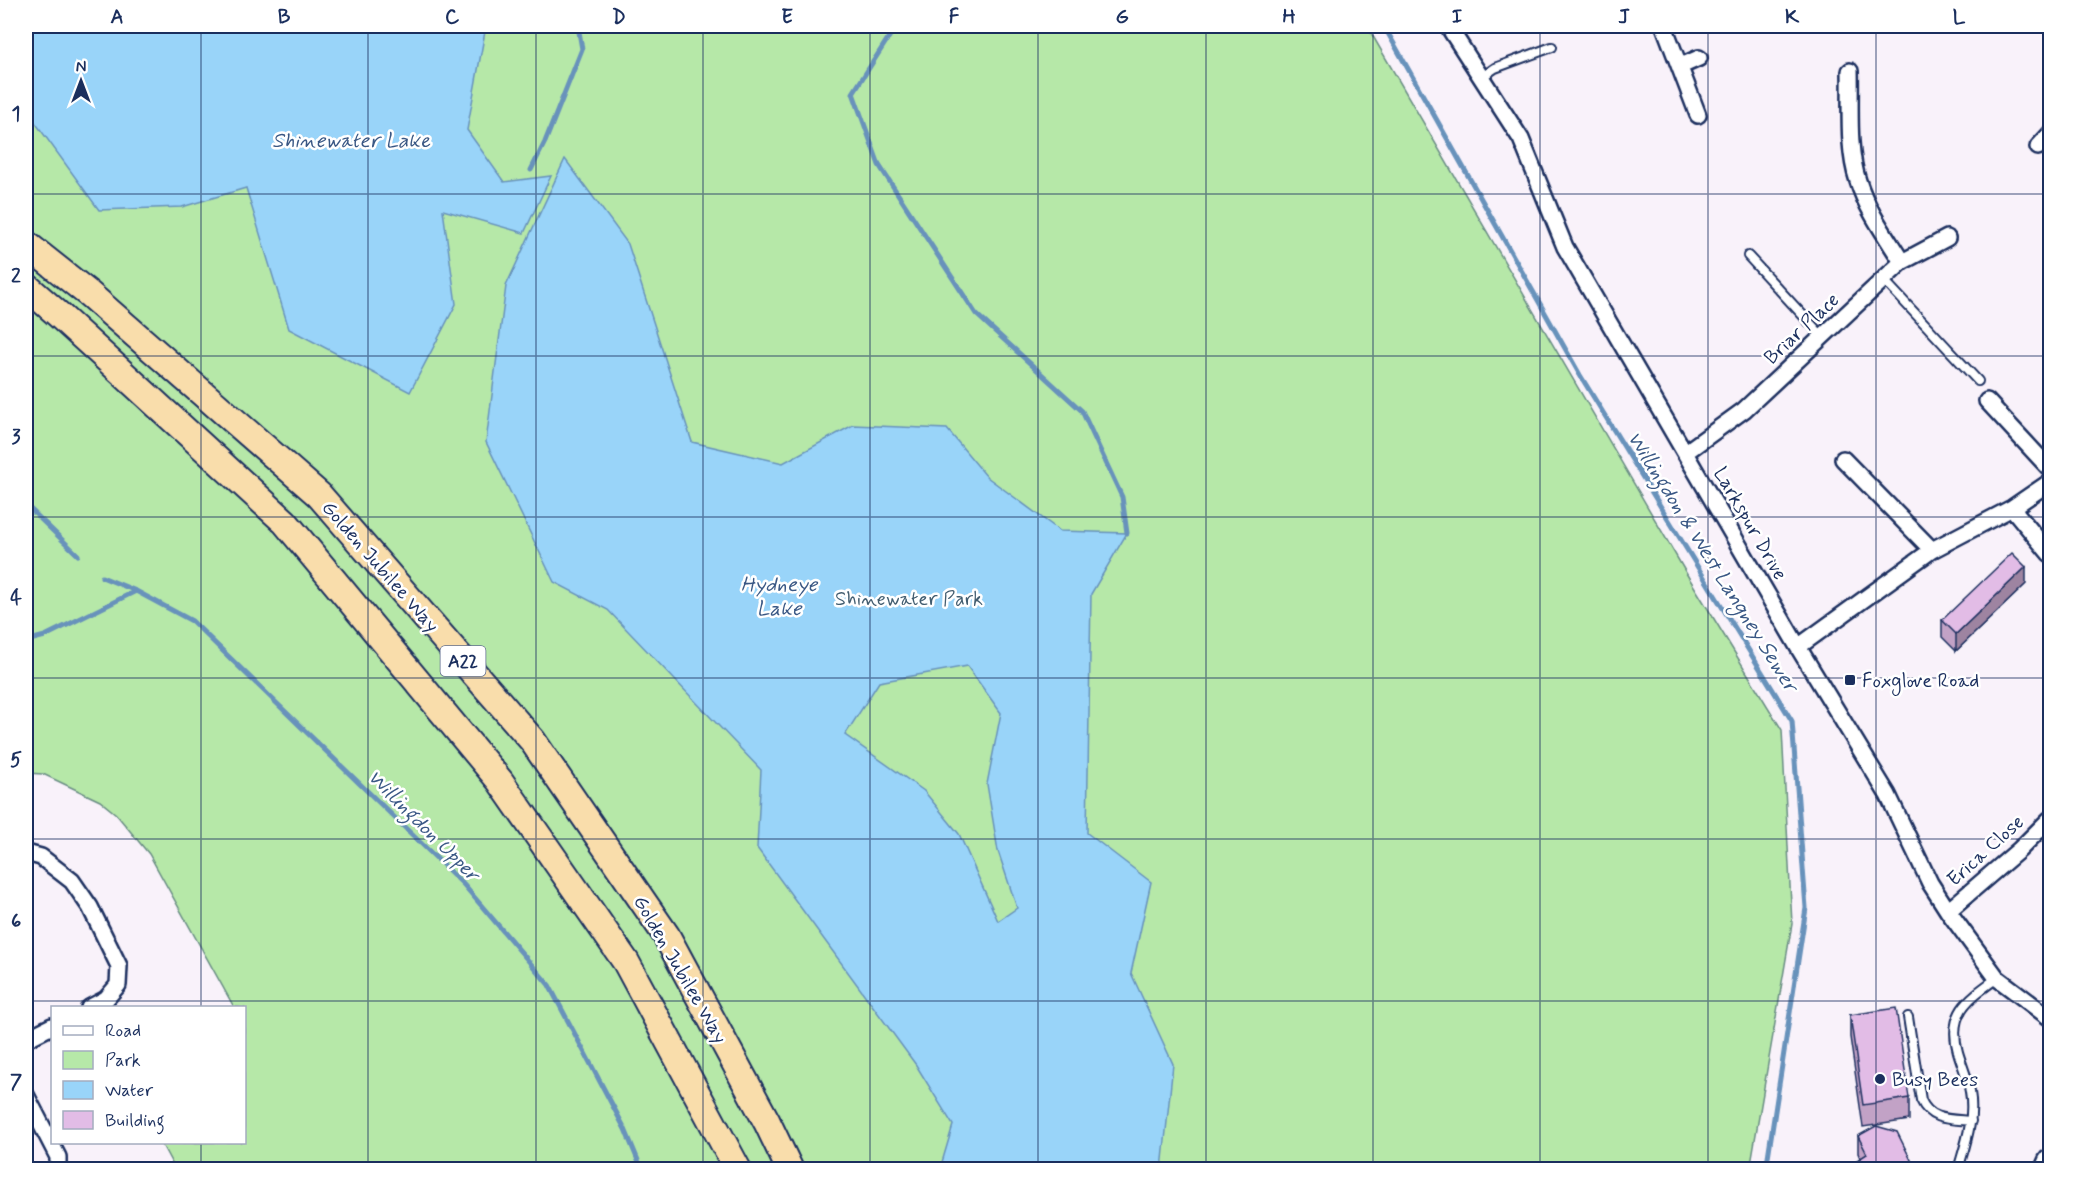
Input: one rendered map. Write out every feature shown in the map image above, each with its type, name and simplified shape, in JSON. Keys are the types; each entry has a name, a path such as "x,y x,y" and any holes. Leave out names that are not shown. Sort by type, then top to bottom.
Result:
{"highway":[{"name":"Golden Jubilee Way","path":"26,244 89,294 320,495 532,740 666,935 767,1122 789,1170"},
{"name":"A22","path":"26,286 285,522 500,781 626,962 738,1170"}],"main road":[{"path":"2046,1170 2050,1161"}],"street":[{"name":"Larkspur Drive","path":"1448,26 1521,139 1564,247 1798,647 1888,795 1930,883 1997,978 2050,1018"},
{"path":"1664,26 1698,115"},
{"path":"1681,66 1699,58"},
{"path":"1850,71 1853,153 1857,180 1868,207 1902,262"},
{"path":"2038,147 2050,134"},
{"name":"Briar Place","path":"1686,452 1744,410 1902,262 1947,238"},
{"path":"1987,401 2050,469"},
{"path":"1843,459 1932,550"},
{"path":"1798,647 1932,550 2012,508 2050,482"},
{"path":"2012,508 2050,554"},
{"name":"Erica Close","path":"1948,911 2019,850 2050,819"},
{"path":"26,853 41,856 72,881 90,907 119,966 118,985 106,999 93,1006"},
{"path":"26,1039 51,1026"},
{"path":"26,1095 51,1143"},
{"path":"52,1144 58,1156 58,1170"}],"lane":[{"path":"1482,77 1495,68 1552,47"},
{"path":"1748,256 1822,336"},
{"path":"1883,279 1978,381"},
{"path":"1958,1170 1971,1121 1971,1093 1954,1032 1958,1014 1968,998 1997,978"},
{"path":"1908,1017 1924,1107 1938,1118 1971,1121"}],"green space":[{"name":"Shinewater Park","path":"26,26 1367,26 1689,578 1782,730 1792,924 1750,1169 175,1169 162,1144 246,1144 246,1006 233,1006 149,854 116,814 100,801 43,774 26,773"}],"water":[{"name":"Shinewater Lake","path":"26,26 486,26 467,130 504,182 551,176 524,233 443,210 456,304 410,392 289,329 246,188 182,207 99,210 29,114 26,102"},
{"name":"Hydneye Lake","path":"565,159 628,244 692,442 783,463 853,425 947,429 987,477 1060,531 1127,533 1091,594 1087,833 1151,882 1131,973 1173,1064 1162,1169 940,1169 953,1125 916,1065 757,848 761,770 608,610 554,582 486,442 506,286","holes":["967,666 1001,713 987,784 998,851 1017,908 998,921 959,834 924,791 845,735 879,682"]}],"building":[{"path":"2012,553 2026,567 1956,634 1942,620"},
{"name":"Busy Bees","path":"1896,1008 1909,1098 1863,1105 1850,1015"},
{"path":"1876,1126 1897,1132 1916,1170 1851,1170 1848,1166 1867,1154 1858,1136"}],"waterway":[{"path":"531,170 545,142 582,49 578,26"},
{"path":"896,26 853,93 879,165 976,314 1082,411 1122,497 1127,533"},
{"name":"Willingdon & West Langney Sewer","path":"1384,26 1580,375 1792,721 1806,908 1766,1170"},
{"name":"Willingdon Upper","path":"26,505 78,555"},
{"name":"Willingdon Upper","path":"102,577 136,591 192,621 463,884 549,985 625,1129 642,1170"},
{"path":"26,641 45,636 136,591"}],"place":[{"name":"Foxglove Road","path":"1850,680"},
{"name":"Busy Bees","path":"1880,1079"}]}
